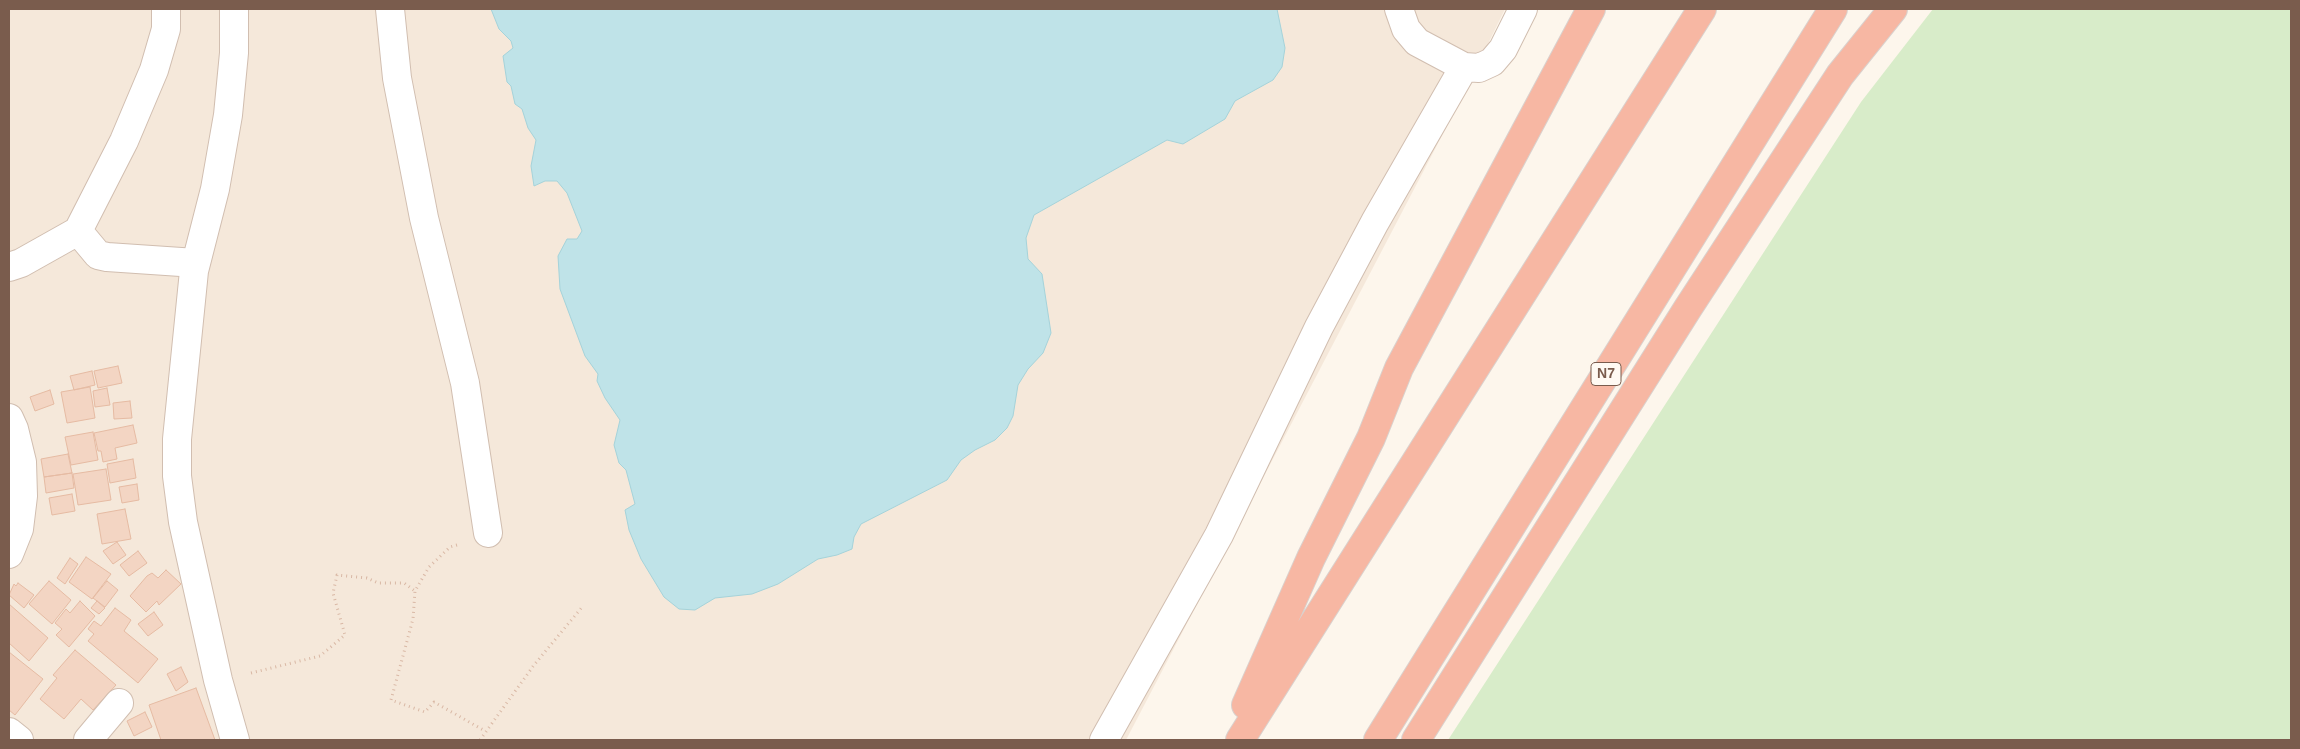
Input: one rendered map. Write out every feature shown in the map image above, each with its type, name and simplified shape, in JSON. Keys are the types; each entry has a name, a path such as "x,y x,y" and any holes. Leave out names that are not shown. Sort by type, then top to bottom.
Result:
{"highway":[{"path":"1230,740 1311,558 1371,438 1399,368 1591,9"},
{"path":"1240,740 1702,9"},
{"name":"N7","path":"1378,740 1833,9"},
{"path":"1416,740 1688,308 1840,76 1893,9"}],"street":[{"path":"9,266 21,263 78,231 124,141 154,70 166,29 166,9"},
{"path":"234,9 234,53 228,116 215,189 196,263 187,324 186,364 179,406 177,476 183,522 218,680 235,740"},
{"path":"390,9 397,78 424,218 465,383 488,534"},
{"path":"1399,9 1406,29 1417,42 1464,67 1479,68 1492,62 1503,49 1523,9"},
{"path":"1104,740 1219,535 1319,327 1380,214 1464,67"},
{"path":"78,231 98,254 107,258 196,263"},
{"path":"9,418 14,429 22,462 23,496 19,529 9,554"},
{"path":"88,740 119,703"},
{"path":"9,732 19,740"}],"path":[{"path":"485,732 434,702 426,712 390,700 413,619 415,591 429,567 450,547 488,534"},
{"path":"218,680 320,656 345,635 333,593 337,575 367,578 378,583 404,583 415,591"},
{"path":"480,740 534,665 583,606"}],"shaded area":[{"path":"9,9 1505,9 1457,107 1126,740 9,740"}],"green space":[{"path":"1933,9 2291,9 2291,740 1448,740 1861,102"}],"water":[{"path":"491,9 1277,9 1285,48 1282,67 1273,80 1235,101 1225,119 1183,144 1167,140 1034,215 1026,238 1028,259 1042,274 1051,333 1043,353 1028,369 1018,385 1013,416 1007,428 995,440 975,450 961,460 947,480 861,524 854,537 852,549 837,555 818,559 778,584 752,594 715,598 695,610 679,609 664,597 641,559 629,530 625,510 635,504 626,470 619,463 614,445 620,420 605,398 597,381 598,374 585,356 560,289 558,256 567,239 577,239 582,231 567,193 557,181 545,181 534,186 531,166 536,140 528,128 522,109 515,104 511,86 507,82 503,56 513,48 511,41 499,29"}],"building":[{"path":"118,366 122,383 98,388 94,371"},
{"path":"92,371 95,385 74,390 70,376"},
{"path":"90,387 95,418 67,423 61,392"},
{"path":"107,388 110,405 95,407 93,391"},
{"path":"50,390 54,404 35,411 30,397"},
{"path":"130,401 132,418 114,419 113,403"},
{"path":"133,425 137,443 115,448 117,459 103,462 101,451 98,451 94,433"},
{"path":"93,432 98,460 71,465 65,437"},
{"path":"68,454 72,473 44,477 41,459"},
{"path":"133,459 136,478 110,483 107,464"},
{"path":"106,469 111,500 78,505 73,474"},
{"path":"72,473 74,488 46,493 44,477"},
{"path":"137,484 139,500 122,503 119,487"},
{"path":"72,494 75,511 52,515 49,498"},
{"path":"125,509 131,539 102,544 97,514"},
{"path":"117,542 126,555 113,564 103,551"},
{"path":"138,551 147,563 129,576 120,565"},
{"path":"86,557 111,574 92,599 69,582"},
{"path":"70,558 78,564 65,584 57,578"},
{"path":"166,570 181,584 159,605 157,601 146,612 130,596 147,576 152,573 158,578"},
{"path":"49,581 71,600 52,624 29,604"},
{"path":"107,581 118,590 105,607 93,598"},
{"path":"18,583 34,595 24,608 9,595 14,584 16,586"},
{"path":"80,601 95,616 69,647 56,635 62,629 55,623 66,609 70,613"},
{"path":"97,601 105,608 99,614 91,608"},
{"path":"9,604 48,638 29,661 9,643"},
{"path":"115,608 131,620 124,631 158,659 138,683 88,641 94,634 88,629 94,621 101,626"},
{"path":"154,612 163,625 148,636 138,624"},
{"path":"75,650 116,685 93,710 81,699 64,719 40,699 57,678 53,675"},
{"path":"9,652 43,679 15,715 9,710"},
{"path":"181,667 188,682 176,691 167,674"},
{"path":"196,688 215,740 161,740 149,705"},
{"path":"145,712 152,727 134,736 127,721"}]}
